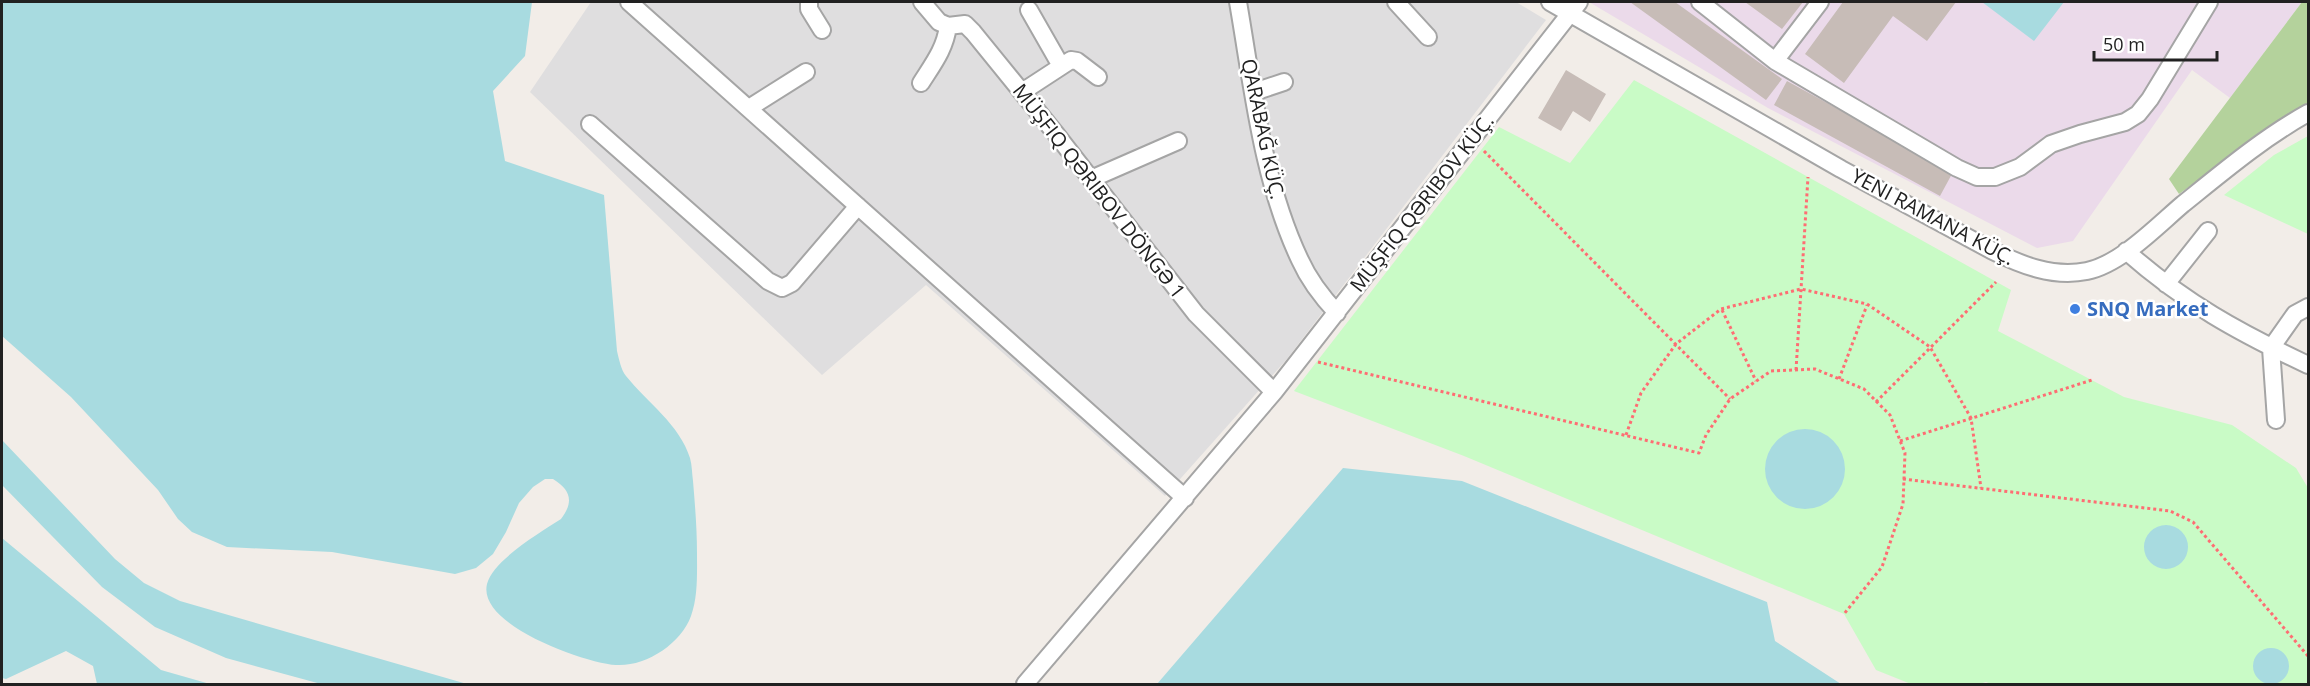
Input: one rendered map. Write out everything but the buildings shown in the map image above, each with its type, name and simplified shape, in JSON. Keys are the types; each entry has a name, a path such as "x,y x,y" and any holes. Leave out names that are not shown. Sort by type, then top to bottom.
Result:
{"street":[{"path":"629,2 1185,498"},
{"path":"809,2 809,9 822,30"},
{"name":"MÜŞFIQ QƏRIBOV DÖNGƏ 1","path":"922,2 939,22 948,26 964,24 974,32 1196,314 1274,393"},
{"name":"QARABAĞ KÜÇ.","path":"1238,2 1269,172 1300,261 1319,293 1337,313"},
{"path":"1396,2 1428,37"},
{"name":"YENI RAMANA KÜÇ.","path":"1550,2 1575,8 1841,169 2013,261 2033,268 2061,273 2089,271 2126,251 2241,156 2308,112"},
{"path":"1700,2 1775,61 1957,168 1977,177 1995,177 2020,166 2051,144 2125,122 2138,114 2150,99 2209,2"},
{"path":"1775,61 1820,2"},
{"name":"MÜŞFIQ QƏRIBOV KÜÇ.","path":"1025,684 1274,393 1575,8"},
{"path":"1029,10 1061,66"},
{"path":"921,83 941,53 946,41 948,26"},
{"path":"1022,92 1071,60 1077,61 1098,76"},
{"path":"749,108 806,72"},
{"path":"1254,92 1284,82"},
{"path":"590,124 768,281 782,288 792,283 858,206"},
{"path":"1092,179 1178,141"},
{"path":"2166,284 2208,231"},
{"path":"2126,251 2166,284 2212,316 2308,365"},
{"path":"2276,420 2271,348 2295,315 2308,307"}],"path":[{"path":"1482,149 1730,399"},
{"path":"1796,370 1808,177"},
{"path":"1876,402 1996,282"},
{"path":"1626,436 1641,393 1676,344 1721,309 1801,289 1868,304 1930,347 1971,418 1981,488"},
{"path":"1839,379 1868,304"},
{"path":"1721,309 1756,381"},
{"path":"1317,362 1699,453 1706,435 1730,399 1771,371 1815,369 1864,389 1890,415 1905,453 1903,504 1881,567 1844,614"},
{"path":"1900,441 2092,380"},
{"path":"1904,479 2170,511 2193,522 2308,656"}],"shaded area":[{"path":"591,2 1516,2 1546,20 1287,359 1165,496 926,285 822,375 530,92"},
{"path":"1589,2 2302,2 2230,98 2192,70 2073,241 2037,248 1768,108"}],"green space":[{"path":"2302,2 2308,2 2308,104 2258,136 2179,194 2169,179"},
{"path":"1634,80 2011,290 1998,331 2124,397 2232,425 2296,468 2308,488 2308,684 1991,684 1986,682 1979,684 1911,684 1876,670 1844,614 1464,456 1294,391 1499,127 1570,163"},
{"path":"2308,136 2308,234 2224,195 2274,155"}],"water":[{"path":"2,2 532,2 525,56 493,91 505,161 604,195 620,364 634,386 671,424 690,458 696,526 697,585 691,616 679,636 661,652 650,658 627,665 616,665 581,657 536,639 515,627 499,614 488,599 487,584 491,575 519,547 561,519 568,507 567,492 553,479 545,479 533,487 519,503 493,554 476,568 455,574 332,552 227,547 192,532 178,519 158,490 71,397 2,336"},
{"path":"1982,2 2064,2 2034,41"},
{"path":"1805,429 1820,432 1833,441 1842,454 1845,469 1842,484 1833,497 1820,506 1805,509 1790,506 1777,497 1768,484 1765,469 1768,454 1777,441 1790,432"},
{"path":"2,440 115,559 144,583 180,601 467,684 321,684 226,658 155,627 102,587 2,485"},
{"path":"1343,468 1462,481 1767,602 1775,641 1841,684 1157,684"},
{"path":"2166,525 2181,532 2188,547 2181,562 2166,569 2151,562 2144,547 2151,532"},
{"path":"2,538 161,670 210,684 97,684 93,666 66,651 6,679 2,678"},
{"path":"2271,648 2284,653 2289,666 2284,679 2271,684 2258,679 2253,666 2258,653"}],"place":[{"name":"SNQ Market","path":"2075,309"}]}
